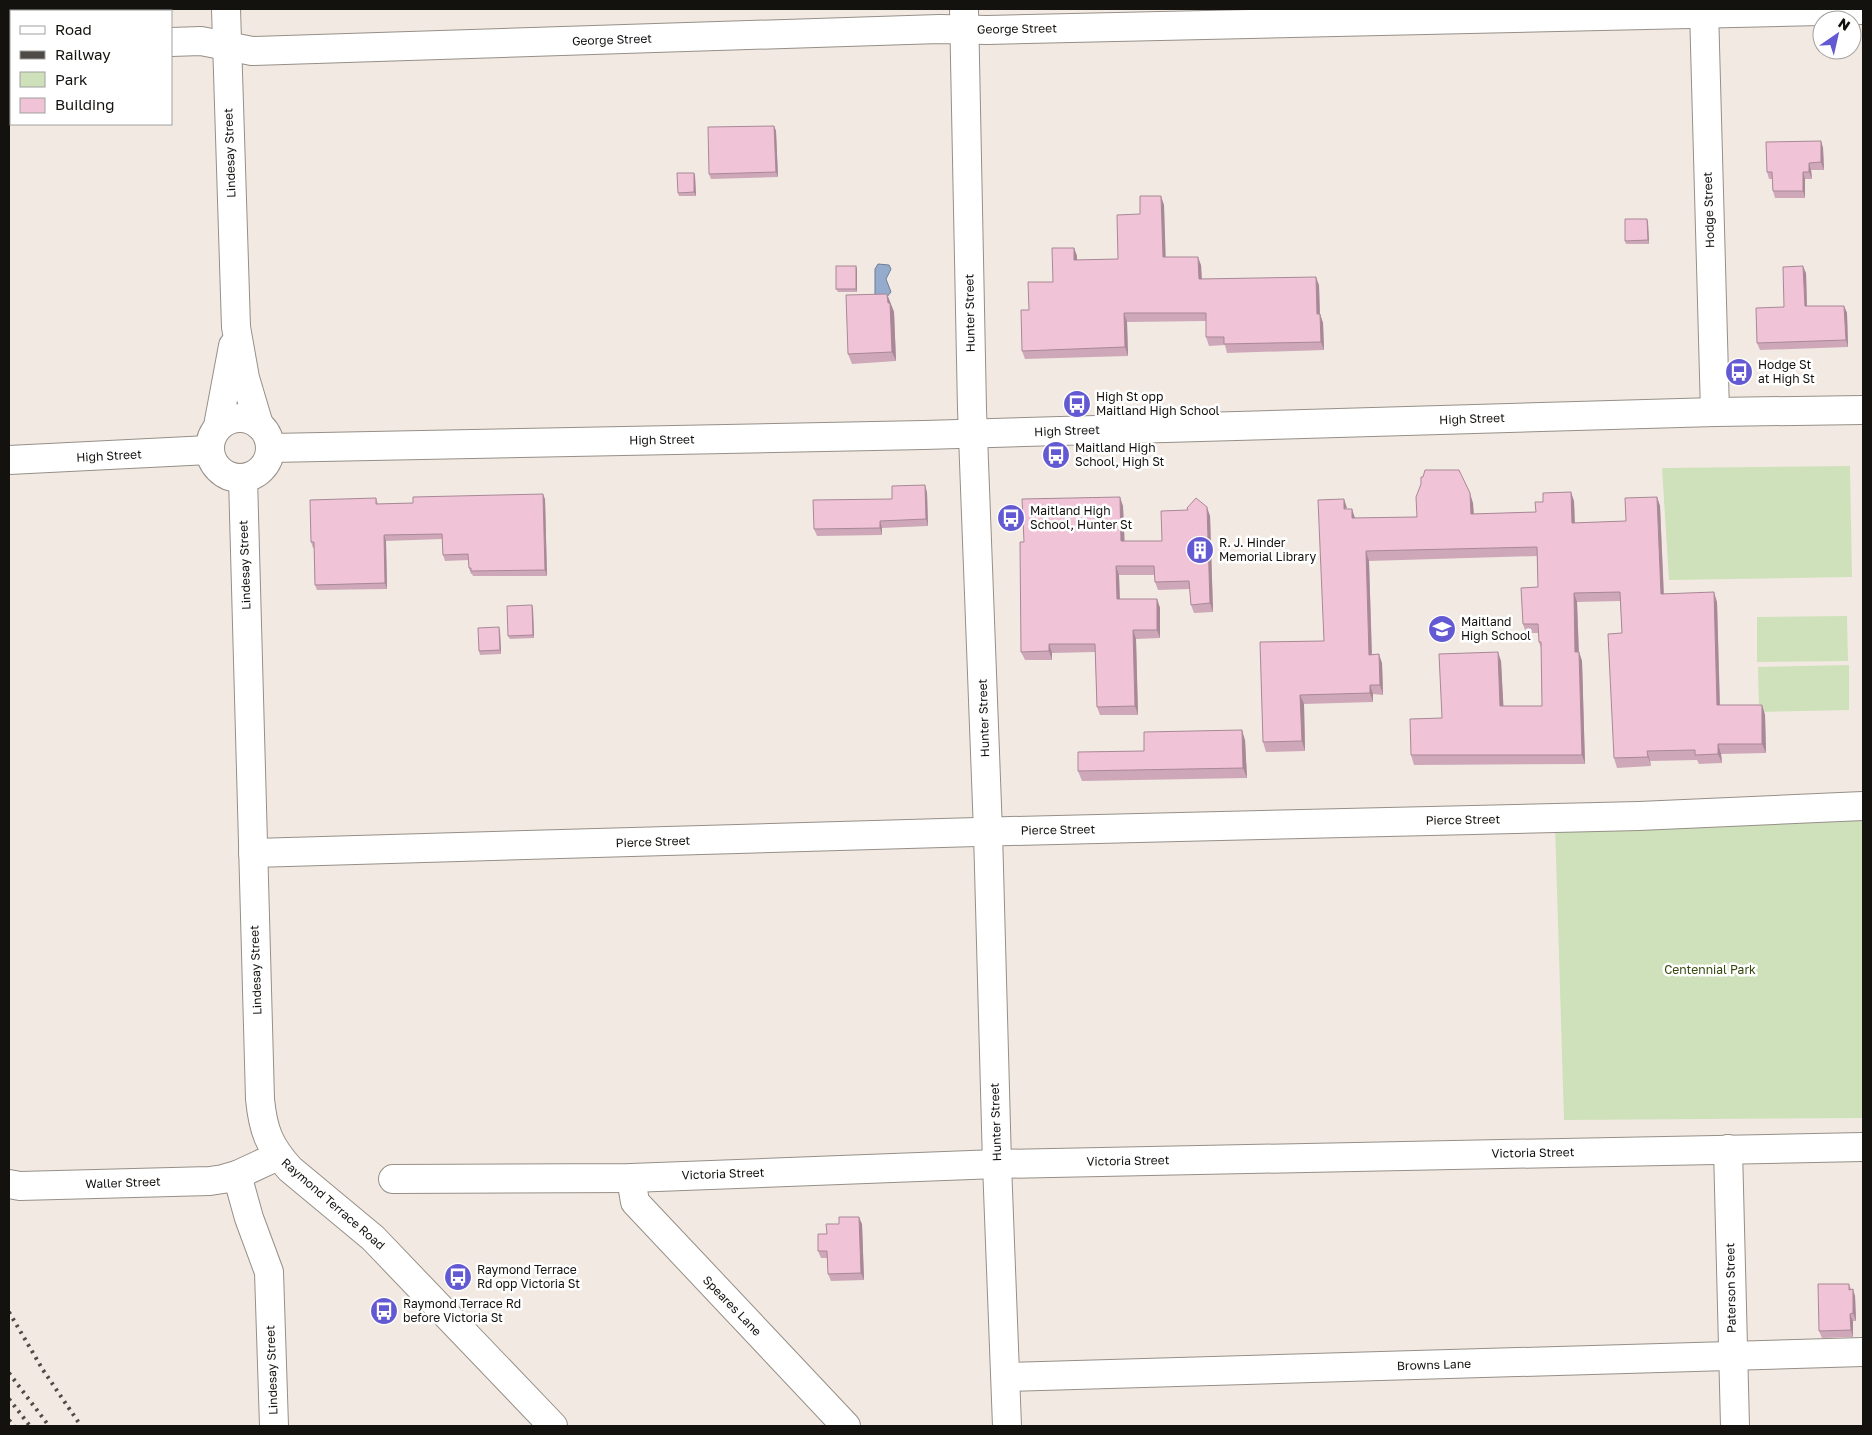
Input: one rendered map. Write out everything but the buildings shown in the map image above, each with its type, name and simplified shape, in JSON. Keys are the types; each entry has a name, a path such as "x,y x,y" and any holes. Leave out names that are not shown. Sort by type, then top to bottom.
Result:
{"street":[{"name":"Lindesay Street","path":"226,9 236,327 245,378 265,436"},
{"name":"George Street","path":"172,42 201,41 252,51 964,19 997,30 1704,11 1863,10"},
{"name":"Hodge Street","path":"1704,11 1715,412"},
{"name":"Hunter Street","path":"964,19 973,433 1007,1426"},
{"name":"Lindesay Street","path":"214,438 236,327"},
{"name":"High Street","path":"265,436 973,433 1715,412 1863,410"},
{"path":"246,418 265,436 267,463 250,477 236,478 223,474 213,463 214,438 231,419 246,418"},
{"name":"High Street","path":"9,460 214,438"},
{"name":"Lindesay Street","path":"243,478 260,1099 268,1139 278,1156"},
{"name":"Pierce Street","path":"253,853 1639,816 1863,806"},
{"name":"Victoria Street","path":"393,1179 630,1178 998,1164 1863,1147"},
{"name":"Paterson Street","path":"1728,1149 1735,1426"},
{"path":"237,1175 278,1156"},
{"name":"Raymond Terrace Road","path":"278,1156 290,1169 373,1238 553,1426"},
{"name":"Lindesay Street","path":"237,1175 249,1218 269,1272 274,1426"},
{"name":"Waller Street","path":"9,1184 20,1186 210,1181 237,1175"},
{"name":"Speares Lane","path":"630,1178 635,1202 846,1426"},
{"name":"Browns Lane","path":"1006,1376 1863,1352"}],"green space":[{"path":"1850,466 1852,577 1669,580 1662,468"},
{"path":"1847,616 1848,661 1757,662 1757,617"},
{"path":"1849,665 1849,710 1759,712 1758,667"},
{"name":"Centennial Park","path":"1863,817 1863,1118 1564,1120 1555,825"}],"water":[{"path":"878,264 889,265 891,269 886,279 891,292 886,298 876,298 875,294 875,269"}],"railway":[{"path":"9,1312 43,1370 81,1426"},
{"path":"9,1373 49,1426"},
{"path":"9,1399 30,1426"},
{"path":"9,1420 14,1426"}],"place":[{"name":"Hodge St at High St","path":"1739,372"},
{"name":"High St opp Maitland High School","path":"1077,404"},
{"name":"Maitland High School, High St","path":"1056,455"},
{"name":"Maitland High School, Hunter St","path":"1011,518"},
{"name":"R. J. Hinder Memorial Library","path":"1200,550"},
{"name":"Maitland High School","path":"1442,629"},
{"name":"Raymond Terrace Rd opp Victoria St","path":"458,1277"},
{"name":"Raymond Terrace Rd before Victoria St","path":"384,1311"}]}
